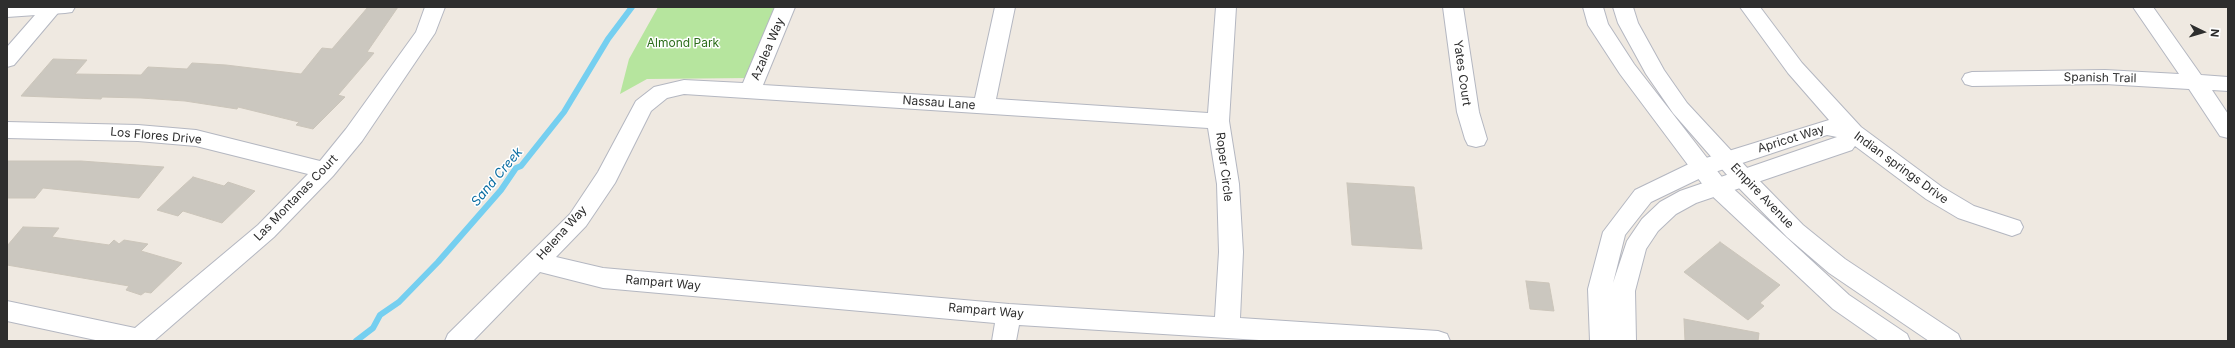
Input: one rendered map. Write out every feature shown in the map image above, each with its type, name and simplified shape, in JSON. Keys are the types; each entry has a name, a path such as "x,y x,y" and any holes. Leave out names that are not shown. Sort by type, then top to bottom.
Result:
{"street":[{"path":"7,10 57,7"},
{"path":"7,60 57,7"},
{"name":"Las Montanas Court","path":"138,340 266,231 325,170 354,135 425,33 436,7"},
{"name":"Azalea Way","path":"750,91 785,7"},
{"path":"984,106 1006,7"},
{"name":"Roper Circle","path":"1226,7 1218,121 1228,184 1232,252 1227,327"},
{"name":"Yates Court","path":"1453,7 1468,112 1476,139"},
{"name":"Empire Avenue","path":"1593,7 1598,25 1627,69 1717,187 1841,302 1898,341"},
{"name":"Empire Avenue","path":"1623,7 1628,23 1656,74 1680,108 1743,178 1796,231 1837,266 1949,341"},
{"name":"Indian springs Drive","path":"1750,7 1795,68 1853,134 1934,194 1966,212 2012,227"},
{"path":"2143,7 2228,130"},
{"name":"Spanish Trail","path":"1972,79 2105,77 2228,84"},
{"name":"Nassau Lane","path":"661,92 684,87 1218,121"},
{"name":"Helena Way","path":"457,341 578,220 608,177 643,106 661,92"},
{"name":"Apricot Way","path":"1602,341 1600,289 1614,232 1643,196 1701,168 1827,126 1853,134 1844,144 1688,196 1668,208 1650,225 1635,247 1623,291 1624,341"},
{"name":"Los Flores Drive","path":"7,130 138,133 196,138 325,170"},
{"name":"Rampart Way","path":"536,262 603,278 1009,314 1438,341"},
{"path":"7,312 138,340"},
{"path":"1004,341 1009,314"}],"green space":[{"name":"Almond Park","path":"658,7 781,7 749,78 647,79 620,94 629,59"}],"building":[{"path":"368,7 398,7 367,52 374,53 338,95 345,97 313,129 296,125 299,122 238,107 237,109 185,101 141,98 102,97 101,99 21,96 53,59 87,60 75,74 141,75 148,67 187,69 192,63 226,65 301,74 322,48 332,49"},
{"path":"7,161 81,161 164,167 139,198 43,188 35,198 7,198"},
{"path":"193,177 224,186 228,182 255,191 222,223 183,211 178,216 157,210"},
{"path":"1347,183 1414,187 1422,249 1352,245"},
{"path":"23,227 59,228 52,237 109,245 114,240 119,244 124,240 148,244 141,251 182,263 151,293 145,292 141,295 126,290 129,286 7,265 7,246"},
{"path":"1720,242 1780,285 1760,303 1764,306 1748,320 1684,272"},
{"path":"1526,281 1549,283 1554,311 1530,309"},
{"path":"1684,319 1759,333 1758,341 1685,341"}],"waterway":[{"name":"Sand Creek","path":"356,341 373,328 380,315 399,302 438,262 501,190 516,168 521,166 564,112 608,39 632,7"}]}
